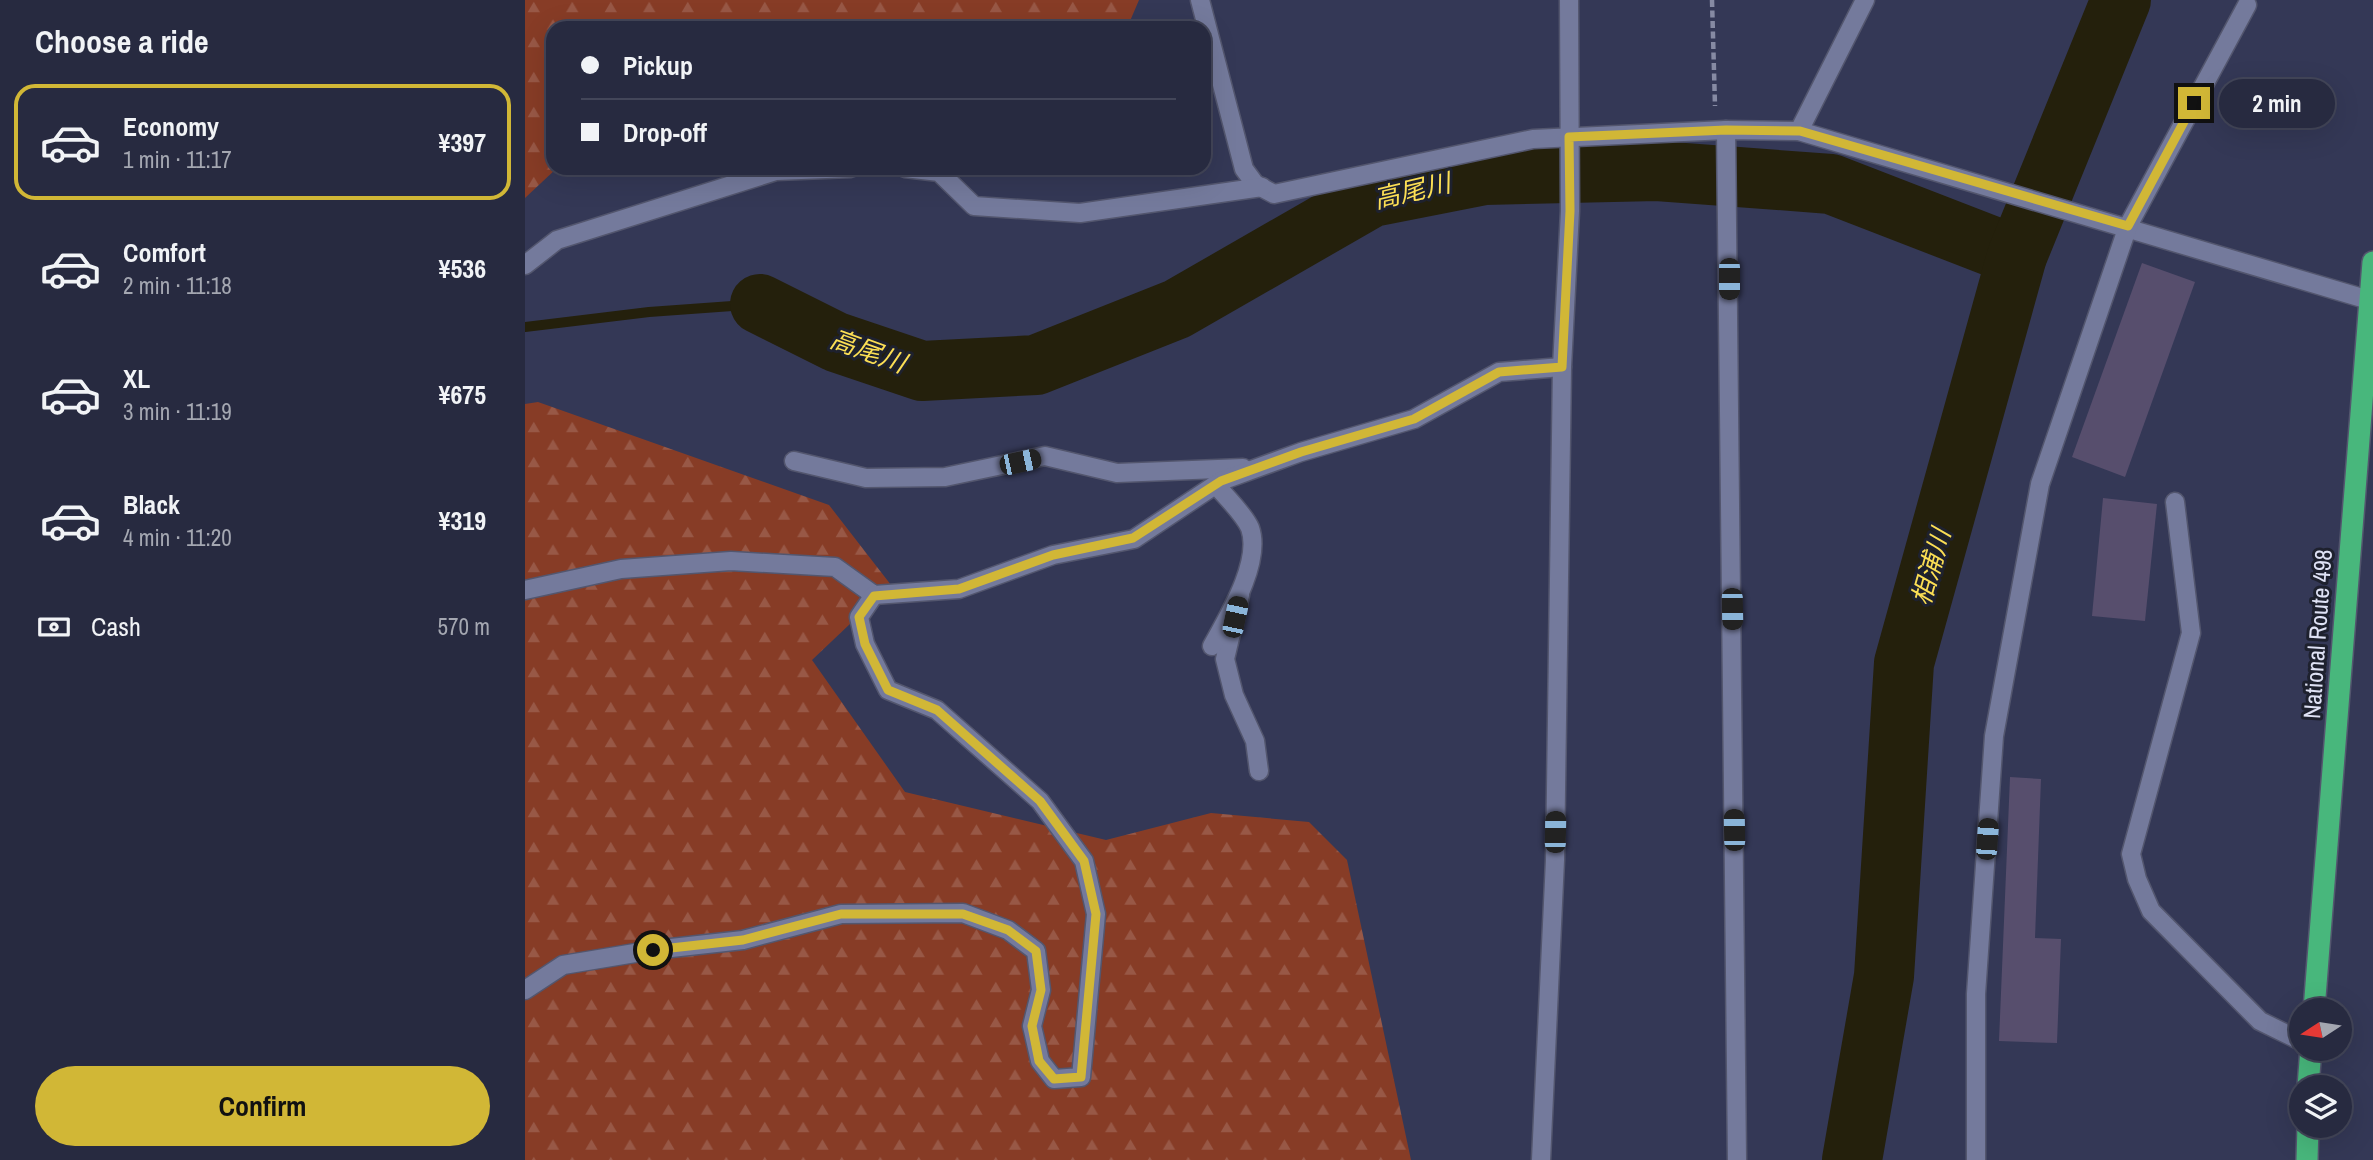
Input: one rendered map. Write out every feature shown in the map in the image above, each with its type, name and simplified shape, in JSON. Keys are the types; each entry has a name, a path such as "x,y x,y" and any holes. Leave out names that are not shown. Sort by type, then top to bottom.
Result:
{"highway":[{"name":"National Route 498","path":"2315,998 2373,262"},
{"path":"2307,1160 2308,1138"}],"street":[{"path":"1201,0 1206,21"},
{"path":"1541,1160 1555,860 1562,367 1570,211 1569,0"},
{"path":"1800,131 1865,0"},
{"path":"1976,1160 1976,994 1994,736 2040,484 2128,226 2247,5"},
{"path":"1211,39 1244,169 1262,187 1274,194 1533,139 1720,130 1800,131 2128,226 2369,300"},
{"path":"1720,130 1728,154 1737,1160"},
{"path":"525,265 557,240 763,175"},
{"path":"942,175 974,206 1080,213 1262,187"},
{"path":"525,590 621,569 731,561 835,568 874,596 959,589 1053,555 1133,538 1216,485 1260,467 1414,419 1499,372 1562,367"},
{"path":"794,461 866,478 945,477 1045,456 1117,473 1260,467"},
{"path":"1216,485 1250,528 1250,558 1225,659 1234,695 1255,741 1259,771"},
{"path":"2175,502 2192,634 2131,854 2137,879 2151,911 2260,1021 2289,1035"},
{"path":"1212,646 1240,595"},
{"path":"525,990 563,965 653,950 743,940 841,914 963,914 1008,930 1036,951 1041,990 1032,1026 1039,1061 1054,1079 1081,1077 1096,914 1084,861 1040,801 937,710 888,690 865,644 859,617 874,596"}],"path":[{"path":"1712,0 1720,130"}],"green space":[{"path":"525,0 1139,0 1130,21 546,21 546,175 550,175 525,198"},
{"path":"538,402 829,505 891,585 812,660 905,792 1106,840 1211,813 1309,822 1347,860 1411,1160 525,1160 525,404"}],"building":[{"path":"2142,263 2195,282 2125,477 2072,457"},
{"path":"2103,498 2157,504 2145,621 2092,616"},
{"path":"2010,777 2041,779 2035,938 2061,939 2057,1043 1999,1041"}],"waterway":[{"name":"相浦川","path":"1852,1160 1884,976 1904,663 2017,256 2121,0"},
{"name":"高尾川","path":"760,304 836,342 922,371 1036,365 1177,309 1372,197 1484,175 1657,171 1831,184 2017,256"},
{"path":"525,327 649,312 760,304"}],"route":[{"path":"653,950 743,940 841,914 963,914 1008,930 1036,951 1041,990 1032,1026 1039,1061 1054,1079 1081,1077 1096,914 1084,861 1040,801 937,710 888,690 865,644 859,617 874,596 959,589 1053,555 1133,538 1221,481 1301,452 1414,419 1499,372 1562,367 1570,211 1569,137 1726,130 1800,131 2128,226 2194,103"}]}
